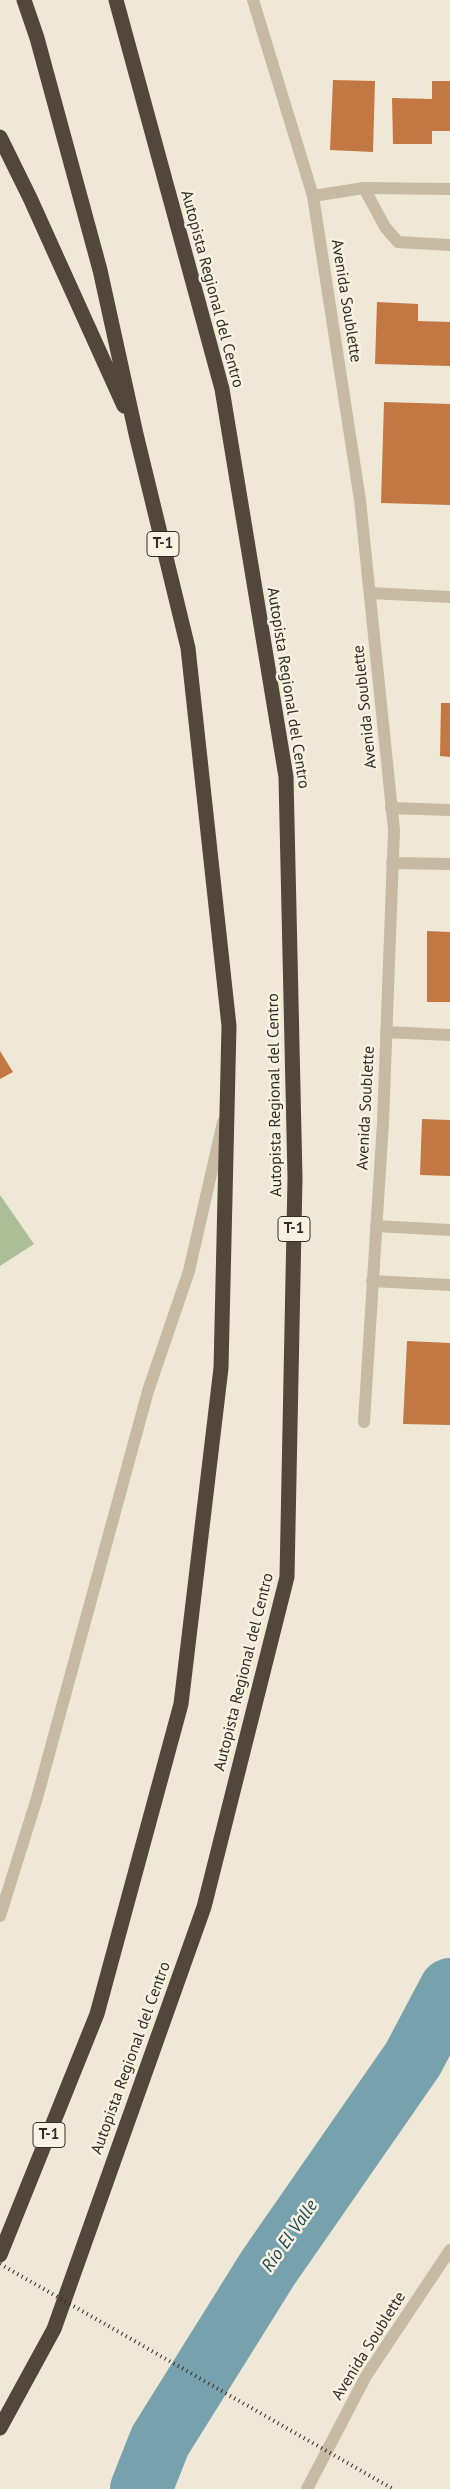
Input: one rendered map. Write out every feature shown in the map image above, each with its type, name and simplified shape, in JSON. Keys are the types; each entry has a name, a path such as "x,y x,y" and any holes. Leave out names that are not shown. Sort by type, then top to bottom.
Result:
{"highway":[{"name":"T-1","path":"0,2255 97,2014 181,1704 222,1368 229,1026 188,648 136,434 100,270 37,38 24,0"},
{"name":"Autopista Regional del Centro","path":"0,2428 54,2329 204,1907 287,1577 295,1178 286,777 222,389 116,0"},
{"path":"0,137 30,198 136,434"}],"street":[{"name":"Avenida Soublette","path":"253,0 313,196 360,500 392,808 392,863 383,1122 364,1422"},
{"path":"313,196 364,188 450,189"},
{"path":"364,188 385,227 398,242 450,245"},
{"path":"370,593 450,597"},
{"path":"392,808 450,810"},
{"path":"392,863 450,864"},
{"path":"386,1032 450,1034"},
{"path":"0,1916 37,1798 148,1391 189,1271 227,1100"},
{"path":"376,1226 450,1230"},
{"path":"372,1281 450,1285"},
{"name":"Avenida Soublette","path":"307,2489 366,2376 450,2250"}],"green space":[{"path":"0,1195 34,1244 0,1266"}],"building":[{"path":"333,80 375,81 373,152 330,150"},
{"path":"432,81 450,81 450,131 432,131 432,144 393,144 392,98 432,99"},
{"path":"377,302 418,304 418,321 450,322 450,366 375,364"},
{"path":"384,402 450,404 450,505 381,503"},
{"path":"441,703 450,703 450,757 440,756"},
{"path":"427,931 450,932 450,1002 427,1002"},
{"path":"0,1051 13,1072 0,1079"},
{"path":"422,1119 450,1120 450,1176 420,1175"},
{"path":"407,1341 450,1343 450,1425 403,1424"}],"waterway":[{"name":"Río El Valle","path":"141,2489 160,2441 268,2268 413,2059 450,1989"}],"railway":[{"path":"0,2264 393,2489"}]}
